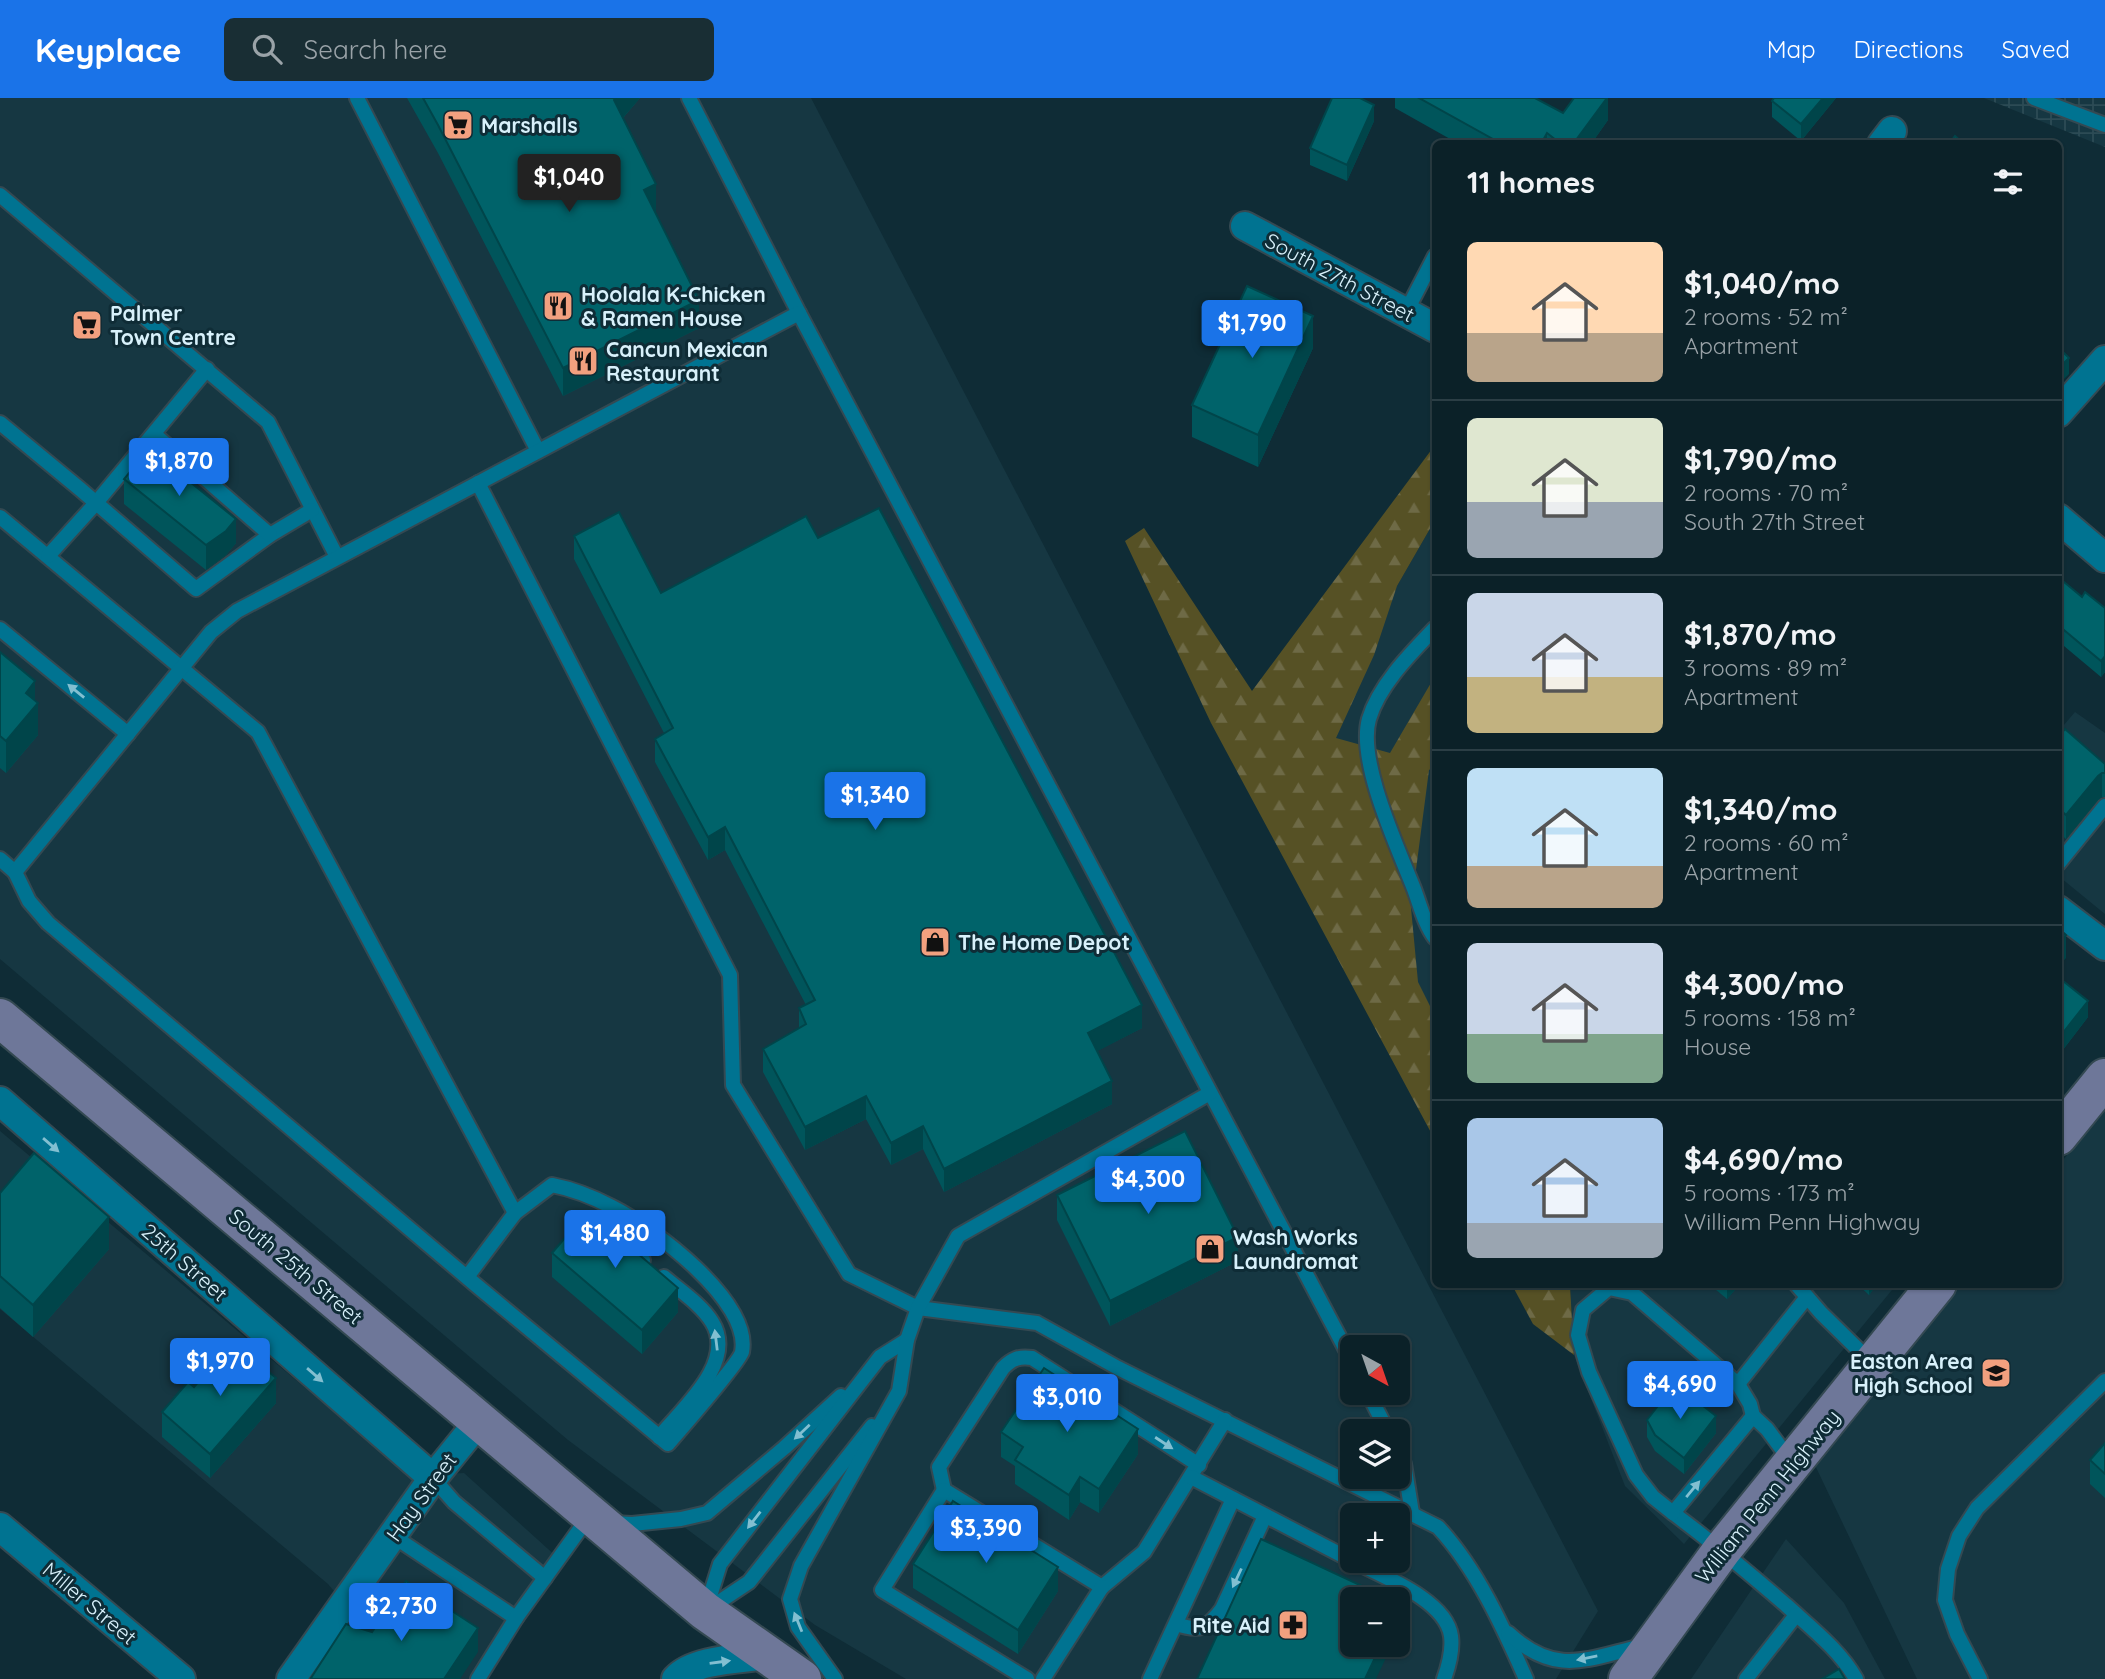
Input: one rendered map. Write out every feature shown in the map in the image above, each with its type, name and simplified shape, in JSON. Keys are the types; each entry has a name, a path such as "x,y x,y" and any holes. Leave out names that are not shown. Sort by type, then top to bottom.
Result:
{"main road":[{"name":"South 25th Street","path":"0,1018 705,1611 802,1679"},
{"path":"2062,1127 2105,1078"},
{"name":"William Penn Highway","path":"1628,1679 1722,1550 1934,1288"}],"street":[{"name":"South 27th Street","path":"1245,226 1432,326"},
{"path":"2062,408 2105,359"},
{"path":"2062,521 2105,558"},
{"path":"2062,913 2105,946"},
{"name":"25th Street","path":"0,1101 433,1478"},
{"name":"Hay Street","path":"291,1679 433,1478 480,1420"},
{"name":"Miller Street","path":"0,1527 181,1679"},
{"path":"676,1679 696,1666 767,1656"}],"lane":[{"path":"357,98 538,451"},
{"path":"689,98 799,313 1340,1338"},
{"path":"2034,98 2060,103 2105,125"},
{"path":"0,195 268,422 337,557"},
{"path":"1406,312 1432,262"},
{"path":"15,872 211,632 236,611 799,313"},
{"path":"48,556 96,503 207,369"},
{"path":"0,423 196,589 270,535 312,510"},
{"path":"154,434 270,535"},
{"path":"478,483 730,975 733,1085 849,1274 918,1308 1037,1323 1118,1368 1438,1527 1456,1546 1504,1630 1526,1679"},
{"path":"0,517 258,732 515,1213"},
{"path":"1432,631 1385,685 1369,720 1367,747 1373,776 1394,837 1432,932"},
{"path":"2,635 128,734"},
{"path":"2062,859 2105,806"},
{"path":"0,859 15,872 29,901 48,923 663,1440"},
{"path":"835,1679 797,1628 790,1599 801,1566 899,1391 907,1340 918,1308 958,1236 1210,1093"},
{"path":"467,1277 515,1213 552,1185 590,1196 641,1223 694,1267 734,1312 742,1333 741,1355 663,1440"},
{"path":"641,1223 630,1233 630,1249 697,1305 711,1320 717,1333 716,1362 710,1375 663,1440"},
{"path":"1792,1463 1754,1416 1738,1384 1632,1293 1609,1288 1583,1310 1578,1335 1589,1372 1636,1475 1653,1497 1722,1550 1796,1615 1836,1654 1856,1679"},
{"path":"1799,1288 1873,1364"},
{"path":"1738,1384 1807,1297"},
{"path":"705,1611 720,1563 870,1368 880,1357 907,1340"},
{"path":"1027,1679 883,1590 944,1490 939,1467 1003,1368 1011,1360 1022,1356 1032,1358 1233,1499 1340,1554"},
{"path":"478,1679 545,1578 596,1518 632,1524 681,1519 707,1513 784,1448 870,1368"},
{"path":"1980,1679 1957,1634 1945,1600 1948,1569 1959,1536 1978,1508 2105,1381"},
{"path":"705,1611 748,1582 899,1391"},
{"path":"1673,1513 1754,1416"},
{"path":"1043,1679 1102,1587 1144,1552 1225,1420"},
{"path":"433,1478 454,1502 545,1578"},
{"path":"1408,1489 1412,1513"},
{"path":"944,1490 1102,1587"},
{"path":"1150,1679 1233,1499"},
{"path":"1176,1624 1201,1628 1213,1621 1222,1609 1265,1516"},
{"path":"393,1536 516,1618"},
{"path":"1376,1573 1427,1600 1443,1616 1451,1634 1451,1659 1444,1679"},
{"path":"1746,1679 1796,1615"},
{"path":"1504,1630 1532,1652 1554,1660 1586,1659 1653,1643"}],"shaded area":[{"path":"0,98 811,98 1598,1611 1556,1679 906,1679 815,1625 568,1440 0,959"},
{"path":"1984,98 2105,98 2105,147"},
{"path":"1432,525 1432,1011 1284,741 1397,586"},
{"path":"2075,712 2105,733 2105,914 2062,879 2062,727"},
{"name":"Easton Area High School","path":"2105,1109 2105,1679 1917,1679 1813,1461 1957,1288 2062,1288 2062,1161"},
{"path":"0,1131 410,1476 464,1473 558,1558 478,1679 324,1679 364,1626 328,1584 0,1309"},
{"path":"1570,1288 1894,1288 1684,1544 1625,1486 1574,1355"},
{"path":"1786,1539 1844,1603 1885,1679 1691,1679"}],"green space":[{"path":"1432,449 1432,525 1397,586 1374,655 1336,738 1390,753 1432,681 1432,768 1429,770 1411,908 1418,982 1432,1010 1432,1134 1211,723 1125,541 1144,528 1252,691"},
{"path":"1514,1288 1570,1288 1574,1355 1533,1324"}],"building":[{"path":"423,98 615,98 656,184 644,190 699,300 563,368"},
{"path":"1332,98 1360,98 1374,105 1347,165 1310,148"},
{"path":"1419,98 1535,98 1563,113 1574,98 1607,98 1576,140 1556,140 1547,133 1543,140 1495,140"},
{"path":"1774,98 1823,98 1801,124 1772,101"},
{"path":"1247,286 1313,316 1258,435 1192,405"},
{"path":"2062,351 2069,358 2062,365"},
{"path":"149,449 236,519 226,531 206,545 124,479"},
{"name":"The Home Depot","path":"879,508 1142,1005 1088,1033 1112,1081 944,1169 923,1126 891,1143 866,1096 805,1127 763,1049 806,1024 799,1008 815,1000 725,827 708,837 655,739 673,728 574,536 619,512 661,593 806,516 818,538"},
{"path":"2062,580 2082,597 2085,592 2105,608 2105,656 2101,661 2062,628"},
{"path":"0,652 35,681 26,693 38,703 6,741 0,736"},
{"path":"2065,729 2105,764 2105,773 2098,776 2066,815 2062,812 2062,732"},
{"path":"2062,980 2088,1001 2062,1034"},
{"path":"1185,1131 1238,1237 1110,1301 1057,1195"},
{"path":"34,1153 109,1217 33,1305 0,1276 0,1193"},
{"path":"588,1211 678,1288 642,1330 552,1253"},
{"path":"233,1341 276,1378 210,1454 162,1412 188,1382 194,1387"},
{"path":"1044,1368 1138,1429 1099,1489 1080,1477 1069,1495 1015,1460 1023,1447 1001,1432"},
{"path":"1675,1384 1716,1416 1684,1458 1655,1435 1647,1420"},
{"path":"2105,1443 2105,1474 2090,1460"},
{"path":"953,1501 1058,1567 1018,1630 913,1564"},
{"name":"Rite Aid","path":"1261,1539 1364,1587 1340,1587 1340,1657 1375,1657 1365,1679 1197,1679"},
{"path":"406,1581 478,1628 444,1679 311,1678 346,1624 372,1632"},
{"path":"1839,1669 1845,1679 1822,1679"}],"place":[{"name":"Marshalls","path":"458,125"},
{"name":"Hoolala K-Chicken & Ramen House","path":"558,306"},
{"name":"Palmer Town Centre","path":"87,325"},
{"name":"Cancun Mexican Restaurant","path":"583,361"},
{"name":"The Home Depot","path":"935,942"},
{"name":"Wash Works Laundromat","path":"1210,1249"},
{"name":"Easton Area High School","path":"1996,1373"},
{"name":"Rite Aid","path":"1293,1625"}]}
